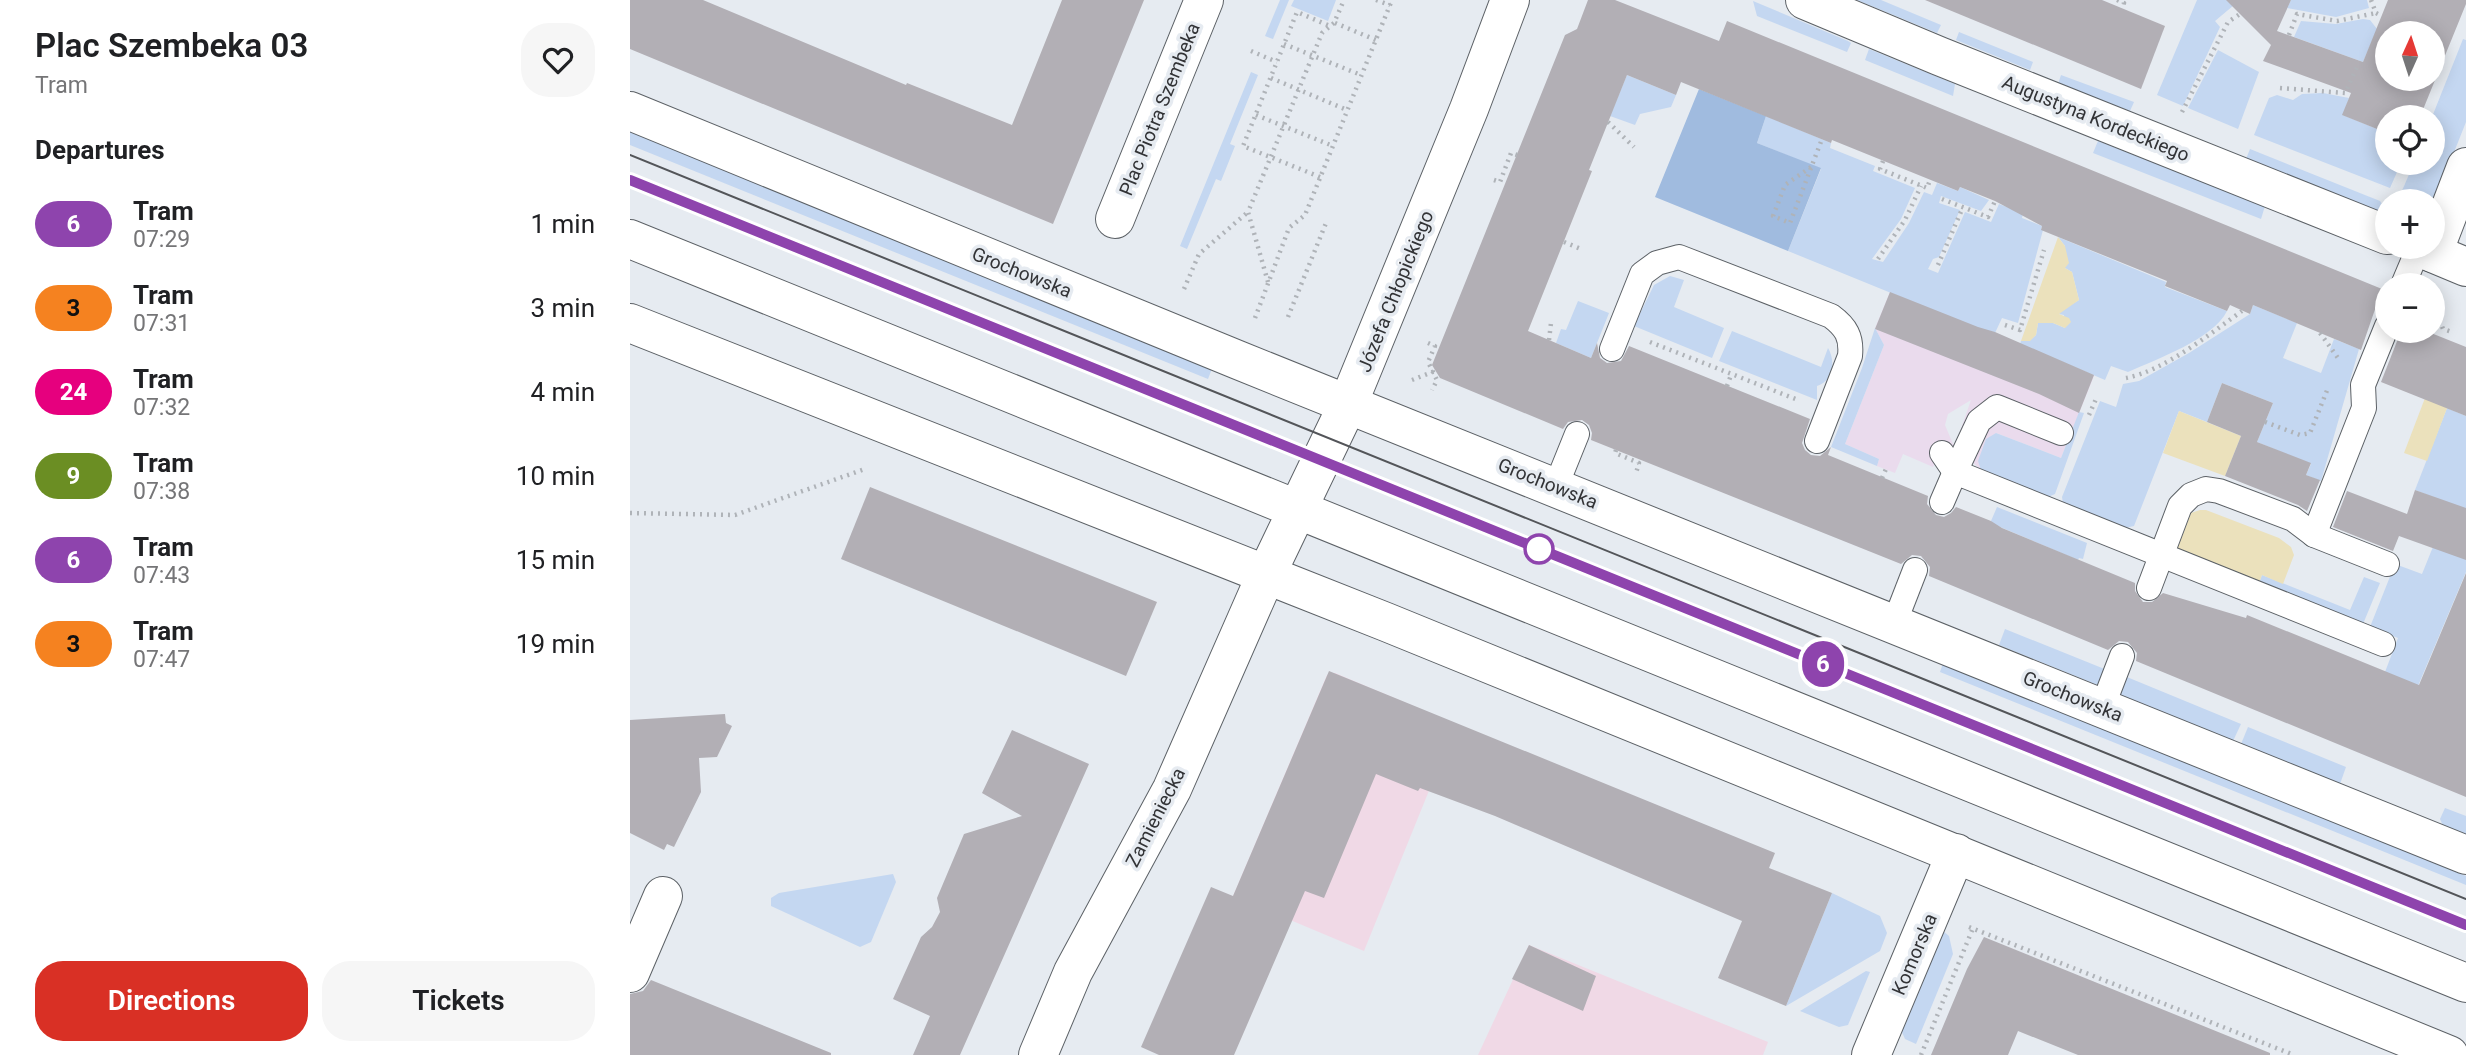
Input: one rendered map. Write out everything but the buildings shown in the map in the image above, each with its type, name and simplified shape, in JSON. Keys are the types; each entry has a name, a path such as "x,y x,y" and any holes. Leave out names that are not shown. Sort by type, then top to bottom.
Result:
{"street":[{"name":"Plac Piotra Szembeka","path":"1115,219 1203,0"},
{"name":"Józefa Chłopickiego","path":"1266,575 1348,404 1474,98 1510,0"},
{"name":"Augustyna Kordeckiego","path":"1805,0 2375,230"},
{"name":"Grochowska","path":"630,111 2466,855"},
{"path":"2445,223 2466,167"},
{"path":"630,240 2466,982"},
{"path":"630,323 1266,575 2449,1055"},
{"name":"Zamieniecka","path":"1038,1055 1073,972 1172,789 1266,575"},
{"name":"Komorska","path":"1871,1055 1956,853"},
{"path":"630,973 663,897"}],"lane":[{"path":"1616,340 1642,274 1657,262 1679,257 1831,316 1845,326 1852,343 1850,356 1817,441"},
{"path":"2415,273 2428,259"},
{"path":"2314,535 2364,408 2362,385 2380,343"},
{"path":"1942,502 1949,462 1979,421 1997,407 2061,432"},
{"path":"1556,486 1577,434"},
{"path":"1949,462 2162,554 2383,644"},
{"path":"2149,588 2180,506 2191,495 2206,489 2219,491 2293,519 2314,535 2388,564"},
{"path":"1894,624 1915,570"},
{"path":"2102,708 2122,656"}],"path":[{"path":"1184,289 1199,254 1248,212 1322,33 1332,24 1343,0"},
{"path":"1255,318 1289,228 1305,215 1391,3 1376,0"},
{"path":"2117,0 2124,3 2122,8"},
{"path":"2371,0 2376,13"},
{"path":"1320,177 1243,146 1270,78 1297,12 1376,40"},
{"path":"2289,35 2297,14 2337,21 2376,13 2382,16"},
{"path":"2185,106 2228,22 2240,14"},
{"path":"1284,44 1361,75"},
{"path":"1251,51 1277,62"},
{"path":"2280,88 2345,93 2357,66 2361,68"},
{"path":"1270,78 1347,110"},
{"path":"1255,115 1333,146"},
{"path":"1608,122 1634,147"},
{"path":"1811,167 1785,185 1773,216 1790,223 1822,139"},
{"path":"1494,180 1500,182 1509,167 1511,153 1517,155"},
{"path":"1883,160 1880,169 1927,188 1930,180"},
{"path":"1878,259 1905,220 1921,186"},
{"path":"1942,199 1988,217 1995,201"},
{"path":"1938,265 1963,207"},
{"path":"1248,212 1268,282"},
{"path":"1288,317 1326,223"},
{"path":"1564,242 1581,249"},
{"path":"2006,325 2020,330 2044,250"},
{"path":"2126,378 2137,376 2186,350 2242,311"},
{"path":"1549,340 1551,323"},
{"path":"2445,330 2452,332"},
{"path":"2320,333 2339,359"},
{"path":"1616,340 1731,375 1809,405"},
{"path":"1428,343 1435,346 1429,362 1437,380 1432,390"},
{"path":"1412,380 1434,371"},
{"path":"1727,386 1731,375"},
{"path":"2265,422 2300,435 2310,433 2330,384"},
{"path":"1616,450 1615,453 1639,463 1636,473"},
{"path":"630,513 735,515 865,469"},
{"path":"1882,478 1886,469"},
{"path":"1931,912 2294,1055"},
{"path":"1921,1055 1973,928"}],"shaded area":[{"path":"1280,0 1289,0 1273,39 1265,36"},
{"path":"1294,0 1336,0 1328,21 1291,6"},
{"path":"1857,0 1881,0 1941,25 1937,33"},
{"path":"2197,0 2240,0 2215,21 2220,27 2183,106 2157,95"},
{"path":"2291,0 2367,0 2369,8 2336,17 2287,8"},
{"path":"1753,1 1848,41 1851,43 1847,52 1757,16"},
{"path":"2363,19 2370,20 2375,26 2375,34 2363,62 2294,37 2301,21 2336,24"},
{"path":"1959,32 2033,62 2030,70 1956,40"},
{"path":"2463,39 2466,40 2466,122 2445,175 2445,105 2437,105 2442,91 2445,91 2445,84"},
{"path":"1869,49 1955,84 1953,96 1865,60"},
{"path":"2218,50 2259,72 2238,129 2188,108"},
{"path":"1251,72 1258,75 1230,144 1235,146 1221,181 1216,179 1187,249 1180,246"},
{"path":"1627,75 1676,95 1671,107 1640,114 1635,125 1610,116"},
{"path":"2061,75 2134,102 2130,111 2058,84"},
{"path":"1699,89 1766,116 1757,143 1821,168 1788,251 1655,197"},
{"path":"2323,93 2349,98 2343,115 2375,128 2375,175 2396,175 2390,188 2254,135 2269,98 2277,95 2293,100 2302,94"},
{"path":"1766,116 1831,143 1830,148 1875,166 1873,171 1915,188 1901,219 1872,259 1883,262 1909,223 1924,192 1932,195 1937,183 1958,191 1960,187 1989,200 1981,211 1941,196 1939,203 1960,210 1939,257 1933,259 1928,269 1938,273 1965,212 1991,222 1999,204 2023,213 2022,218 2042,226 2018,323 2002,318 1995,333 1977,328 1788,251 1821,169 1757,143"},
{"path":"630,131 1213,366 1208,379 630,145"},
{"path":"2098,141 2265,206 2261,219 2093,153"},
{"path":"2250,149 2375,199 2375,212 2246,159"},
{"path":"2409,175 2445,175 2439,189 2403,189"},
{"path":"2058,237 2166,282 2165,287 2227,311 2210,331 2183,347 2128,372 2111,366 2105,380 2020,344 2021,341 2029,341 2036,335 2038,323 2053,323 2065,328 2064,315 2059,314 2079,300 2072,272 2065,268 2065,246"},
{"path":"1670,276 1684,280 1674,307 1724,328 1712,358 1634,326 1654,285"},
{"path":"1890,292 2094,376 2061,458 1996,433 1981,470 1954,445 1937,457 1933,467 1903,454 1895,473 1877,466 1879,459 1845,444 1884,345 1875,328","holes":["1971,400 1956,443 1953,444 1945,425 1948,414"]},
{"path":"1578,301 1609,313 1591,358 1556,343 1561,329 1566,330"},
{"path":"2253,305 2297,323 2283,358 2321,373 2334,339 2359,349 2321,481 2306,475 2311,464 2257,442 2273,403 2222,383 2207,422 2179,411 2134,526 2125,528 2063,503 2062,497 2100,401 2116,407 2123,384 2139,381 2189,353 2250,314"},
{"path":"1875,328 1884,345 1845,444 1879,459 1877,466 1831,447"},
{"path":"1732,331 1821,367 1828,348 1832,370 1827,380 1817,386 1817,400 1719,361"},
{"path":"2447,408 2466,416 2466,510 2415,490"},
{"path":"2079,412 2084,413 2055,494 2048,497 1981,470 1978,461 1986,439 1996,433 2061,458"},
{"path":"1997,507 2087,543 2083,559 2078,560 1993,524 1991,521"},
{"path":"2441,527 2466,530 2466,572 2407,712 2385,672 2398,638 2370,627 2395,564 2422,574"},
{"path":"2262,575 2350,610 2364,577 2380,583 2363,624 2259,583"},
{"path":"2005,629 2107,670 2100,686 1999,645"},
{"path":"1943,663 2466,876 2466,885 1940,672"},
{"path":"1335,673 1456,724 1364,951 1233,896 1327,675"},
{"path":"2122,675 2241,724 2233,741 2117,694"},
{"path":"2248,727 2346,767 2340,784 2241,744"},
{"path":"2445,808 2466,816 2466,835 2443,826 2440,819"},
{"path":"893,874 896,882 871,942 860,947 771,906 771,898 779,893"},
{"path":"1832,893 1880,916 1887,933 1880,951 1786,1006"},
{"path":"1943,931 1949,936 1953,954 1916,1044 1905,1039 1901,1030"},
{"path":"1529,945 1768,1042 1763,1055 1478,1055"},
{"path":"1866,971 1870,972 1848,1025 1839,1027 1800,1011"}],"sand":[{"path":"2058,237 2065,246 2069,263 2065,268 2072,272 2079,300 2059,314 2069,318 2071,322 2065,328 2053,323 2038,323 2036,335 2030,341 2021,341"},
{"path":"2425,398 2447,408 2427,461 2404,453"},
{"path":"2179,411 2241,436 2225,476 2163,453"},
{"path":"2200,510 2279,538 2291,547 2294,555 2283,584 2262,575 2259,583 2176,552 2191,513"}],"tram line":[{"path":"630,155 2466,899"},
{"path":"630,180 2466,925"},
{"name":"6","path":"630,180 2466,925"}]}
